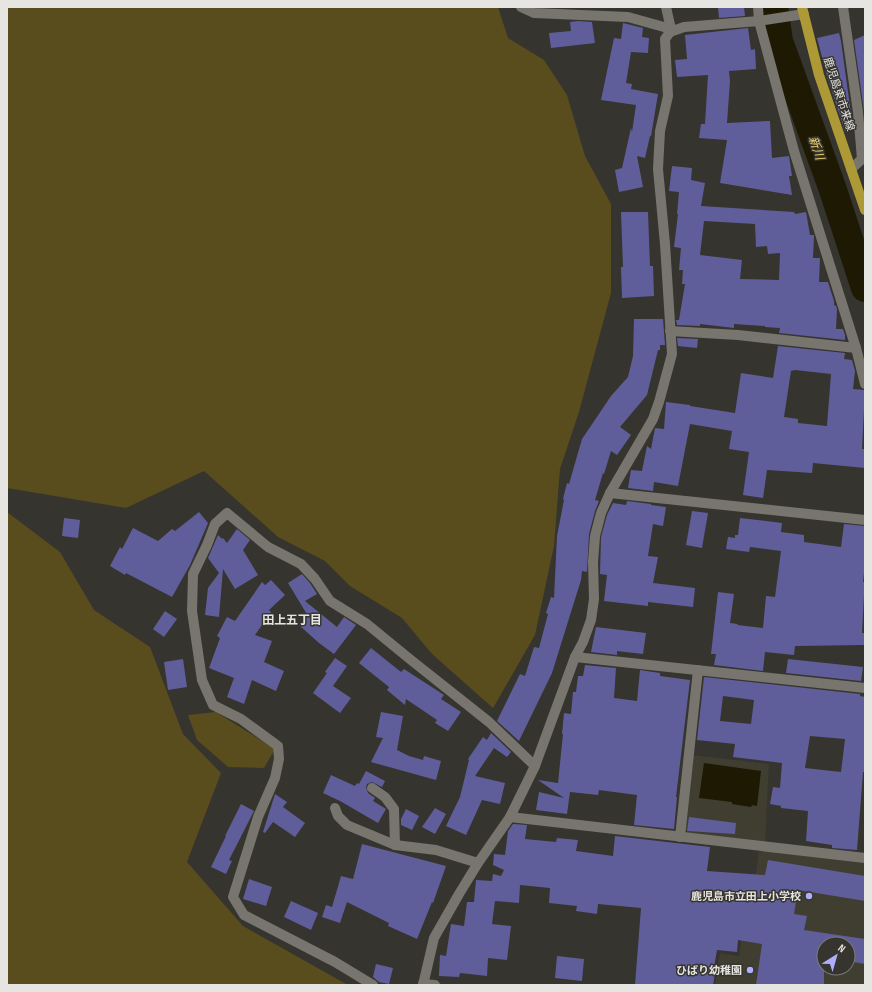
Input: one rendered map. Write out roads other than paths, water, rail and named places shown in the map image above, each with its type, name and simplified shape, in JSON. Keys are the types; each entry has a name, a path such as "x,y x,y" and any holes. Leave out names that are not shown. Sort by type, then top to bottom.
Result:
{"main road":[{"name":"鹿児島東市来線","path":"803,11 818,75 865,210"}],"street":[{"path":"521,7 534,13 628,17 670,31 684,27 759,21 803,11"},
{"path":"436,985 423,984 434,938 478,863 510,817 535,766 575,657 583,642 591,620 594,599 593,562 595,536 601,513 610,493 652,419 659,402 672,354 665,244 658,169 660,131 668,96 665,39 670,31 666,7"},
{"path":"758,7 759,21 794,151 856,348 865,384"},
{"path":"843,7 858,112 862,159 851,169"},
{"path":"670,331 738,335 856,348"},
{"path":"610,493 865,520"},
{"path":"373,985 335,962 244,915 233,897 258,817 276,778 279,759 278,746 241,719 213,705 202,680 192,611 193,574 215,524 227,513 268,547 301,564 315,579 330,601 367,624 489,722 535,766"},
{"path":"575,657 865,688"},
{"path":"680,837 698,670"},
{"path":"372,788 385,797 394,809 395,845"},
{"path":"335,808 338,816 347,825 395,845 436,850 478,863"},
{"path":"510,817 865,858"}],"waterway":[{"name":"新川","path":"774,7 779,41 833,190 865,288"}],"place":[{"name":"鹿児島市立田上小学校","path":"809,896"},
{"name":"ひばり幼稚園","path":"750,970"}],"district":[{"name":"田上五丁目","path":"292,620"}]}
